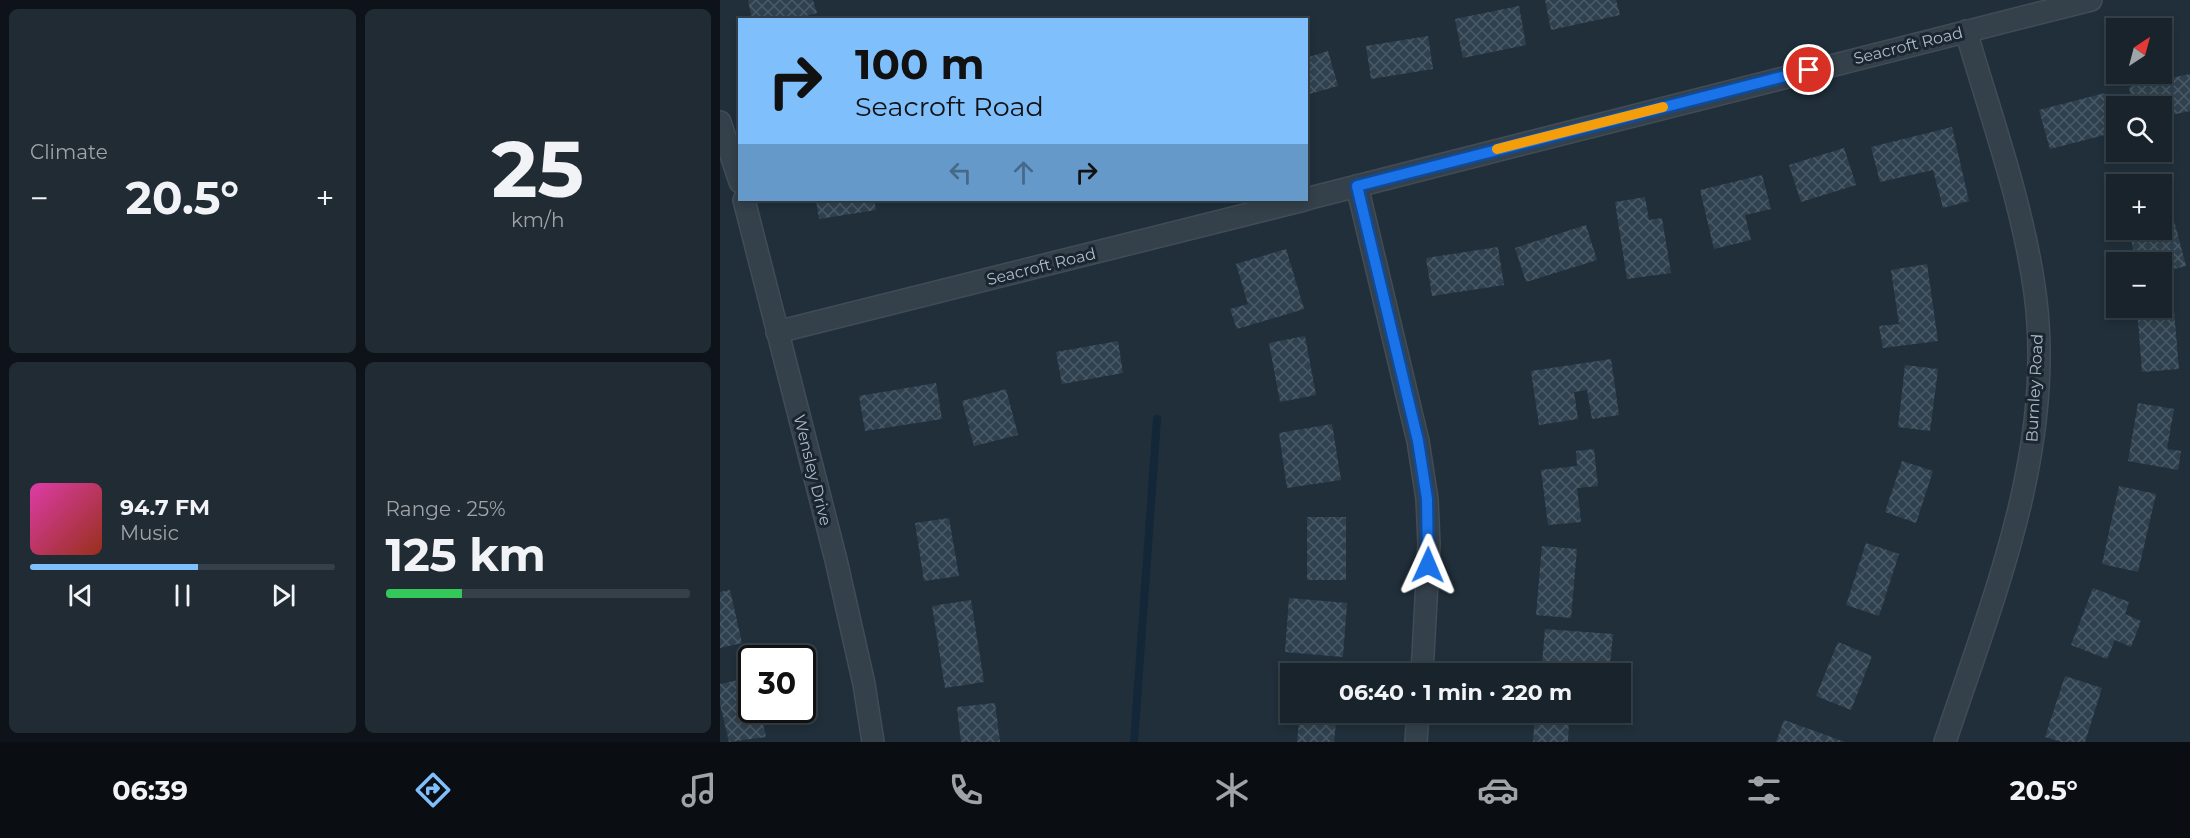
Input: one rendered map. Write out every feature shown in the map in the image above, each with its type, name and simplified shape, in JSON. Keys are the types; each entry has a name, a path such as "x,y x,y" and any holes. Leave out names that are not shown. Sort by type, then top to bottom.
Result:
{"street":[{"name":"Seacroft Road","path":"1308,198 2091,0"},
{"name":"Burnley Road","path":"1945,742 2019,515 2032,447 2037,367 2035,294 2020,220 1966,31"},
{"path":"720,122 738,176"},
{"path":"1357,186 1418,441 1427,499 1429,544 1423,663"},
{"name":"Wensley Drive","path":"744,201 841,583 864,684 873,742"},
{"name":"Seacroft Road","path":"777,332 1297,201"},
{"path":"1416,742 1417,723"}],"building":[{"path":"748,0 813,0 817,13 802,18 752,18"},
{"path":"1545,0 1616,0 1620,15 1551,30"},
{"path":"1519,6 1526,45 1463,58 1455,19"},
{"path":"1428,36 1433,69 1371,79 1366,46"},
{"path":"1328,51 1338,86 1308,94 1308,57"},
{"path":"2190,74 2190,111 2172,115 2172,96 2131,96 2129,87 2143,84 2172,84 2172,78"},
{"path":"2105,93 2106,135 2050,149 2039,110"},
{"path":"1952,127 1969,201 1943,208 1933,170 1880,182 1871,147"},
{"path":"1844,148 1856,185 1801,202 1789,165"},
{"path":"1762,175 1771,209 1745,215 1751,240 1714,249 1700,190"},
{"path":"1645,197 1649,220 1662,218 1671,273 1627,279 1615,202"},
{"path":"816,201 874,201 876,210 819,219"},
{"path":"2172,213 2186,266 2172,270 2172,252 2134,252 2131,240 2172,240"},
{"path":"1586,225 1597,260 1526,282 1515,248"},
{"path":"1498,247 1504,285 1432,296 1426,258"},
{"path":"1286,249 1304,309 1237,329 1230,309 1248,304 1236,264"},
{"path":"1927,264 1938,341 1883,348 1879,326 1899,324 1891,270"},
{"path":"2172,299 2179,369 2142,372 2138,318 2172,318"},
{"path":"1305,336 1316,395 1280,402 1269,343"},
{"path":"1118,341 1123,373 1062,384 1056,352"},
{"path":"1611,359 1619,415 1592,419 1587,390 1574,392 1578,419 1539,425 1531,371"},
{"path":"1905,365 1938,369 1930,431 1898,427"},
{"path":"936,383 942,419 865,431 859,396"},
{"path":"1006,389 1018,435 974,446 962,401"},
{"path":"2138,403 2174,409 2167,449 2181,451 2178,470 2128,461"},
{"path":"1332,424 1341,480 1287,488 1279,433"},
{"path":"1594,449 1598,486 1577,488 1581,522 1548,525 1541,470 1577,466 1576,451"},
{"path":"1902,461 1933,471 1916,523 1885,512"},
{"path":"2119,486 2156,494 2138,572 2102,564"},
{"path":"1307,517 1346,517 1346,580 1307,580"},
{"path":"949,518 959,576 924,581 915,523"},
{"path":"1866,543 1899,554 1879,616 1846,605"},
{"path":"1542,546 1577,549 1571,618 1536,615"},
{"path":"2093,588 2129,602 2125,614 2141,621 2131,647 2115,640 2107,659 2071,645"},
{"path":"730,590 742,643 720,648 720,592"},
{"path":"1289,598 1347,603 1343,657 1285,652"},
{"path":"971,600 984,682 945,688 932,606"},
{"path":"1545,629 1613,634 1610,663 1542,663"},
{"path":"1838,642 1872,656 1851,710 1816,696"},
{"path":"2065,676 2102,688 2085,742 2062,742 2045,737"},
{"path":"738,680 738,723 763,723 766,737 729,742 720,704 720,684"},
{"path":"995,703 1000,742 961,742 957,707"},
{"path":"1784,720 1845,742 1776,742"},
{"path":"1299,723 1336,723 1334,742 1297,742"},
{"path":"1534,723 1569,723 1568,742 1533,742"}],"waterway":[{"path":"1134,742 1157,419"}],"slow traffic":[{"path":"1497,149 1663,107"}],"route":[{"path":"1428,565 1427,499 1418,441 1357,186 1809,70"}]}
